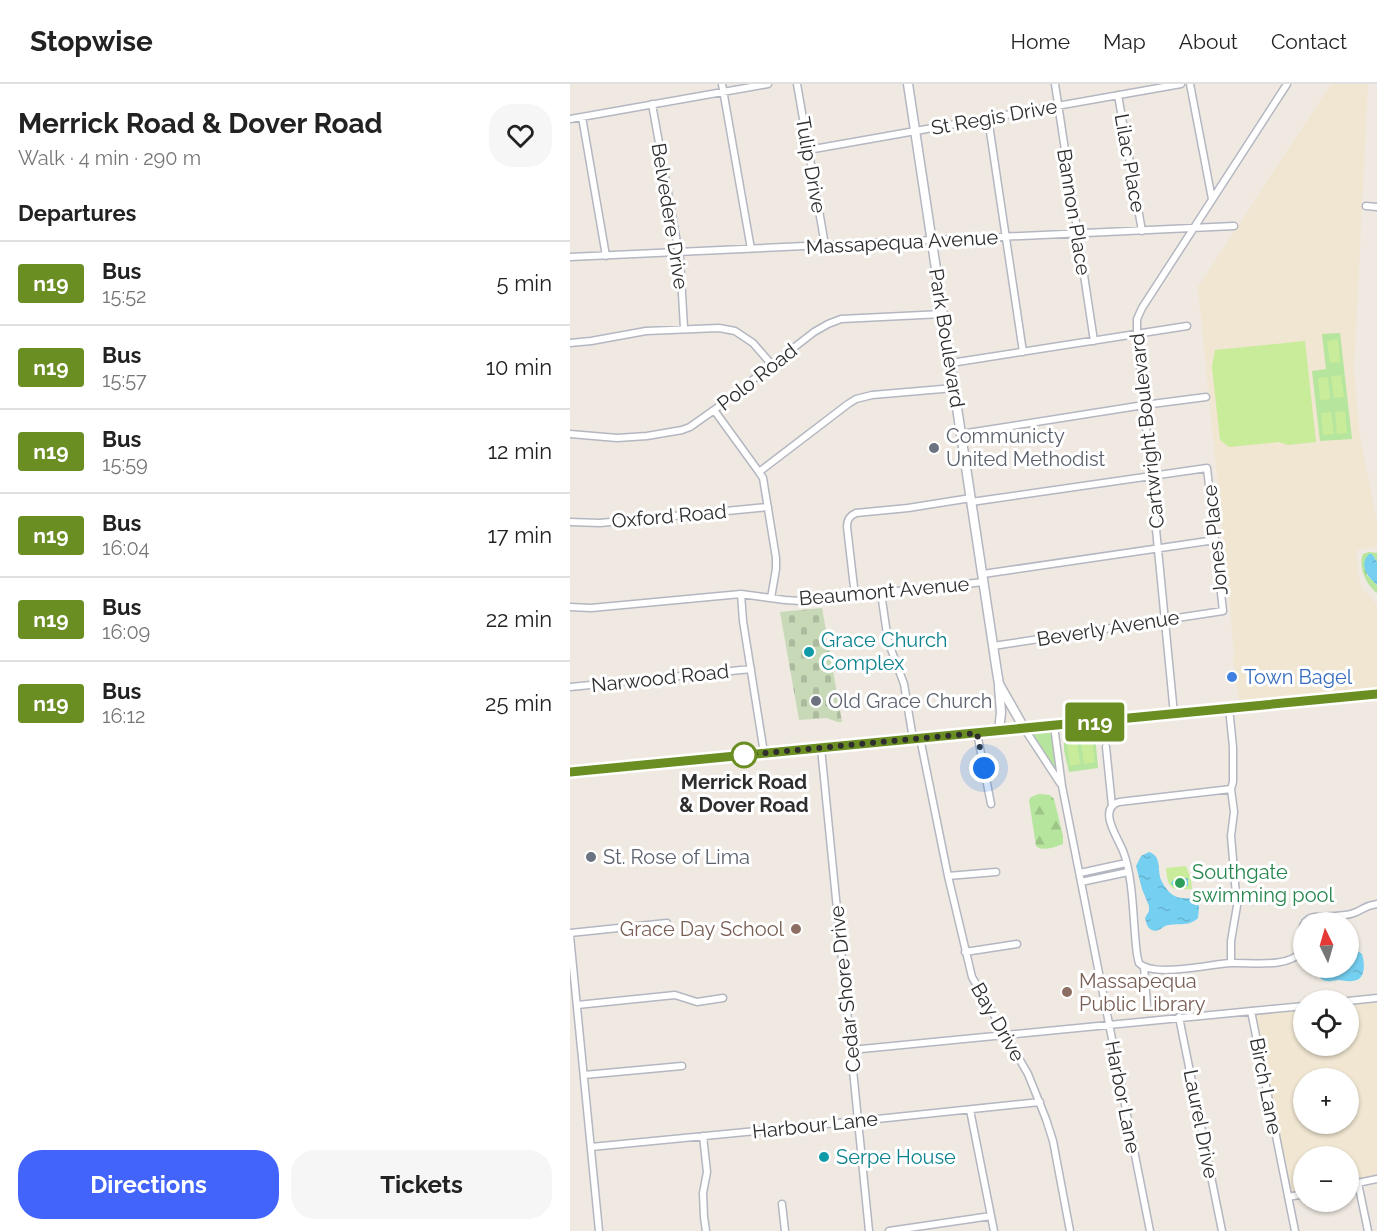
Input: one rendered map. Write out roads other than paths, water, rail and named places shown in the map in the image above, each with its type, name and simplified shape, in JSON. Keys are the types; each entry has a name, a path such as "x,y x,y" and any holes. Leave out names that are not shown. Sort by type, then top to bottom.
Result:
{"main road":[{"name":"Park Boulevard","path":"908,84 999,684 1024,728"},
{"path":"999,684 999,731"},
{"path":"570,772 1377,694"}],"street":[{"path":"722,84 752,249"},
{"path":"570,119 768,84"},
{"name":"Tulip Drive","path":"797,84 825,245"},
{"name":"Bannon Place","path":"1055,84 1094,341"},
{"name":"St Regis Drive","path":"808,150 1181,84"},
{"path":"1190,84 1212,200"},
{"name":"Cartwright Boulevard","path":"1174,714 1137,319 1282,87 1287,84"},
{"name":"Lilac Place","path":"1118,95 1142,231"},
{"name":"Belvedere Drive","path":"652,104 680,260 684,328"},
{"path":"582,117 606,256"},
{"path":"988,118 1023,352"},
{"path":"1366,206 1377,207"},
{"name":"Massapequa Avenue","path":"570,257 1234,226"},
{"name":"Polo Road","path":"570,434 617,438 674,432 690,427 814,332 837,321 943,314"},
{"path":"951,363 1187,326"},
{"path":"570,343 645,331 719,327 735,331 753,343 772,364"},
{"path":"759,472 856,399 872,395 954,388"},
{"path":"961,434 1206,397"},
{"path":"714,410 759,472 765,485 776,558 771,598"},
{"name":"Jones Place","path":"1151,476 1207,468 1223,611"},
{"path":"855,596 847,521 856,513 1151,476"},
{"name":"Oxford Road","path":"570,522 600,523 768,507"},
{"name":"Beaumont Avenue","path":"570,607 591,608 741,594 801,601 855,596 983,578 1215,540"},
{"name":"Bay Drive","path":"880,593 888,641 904,684 972,977 1028,1074 1040,1102 1053,1141 1070,1231"},
{"path":"741,594 743,621 765,753"},
{"name":"Beverly Avenue","path":"993,646 1223,611"},
{"name":"Narwood Road","path":"570,687 751,669"},
{"path":"1229,708 1233,747 1231,789 1234,812 1231,836 1237,906 1231,941 1231,963"},
{"name":"Harbor Lane","path":"1054,726 1062,786 1150,1231"},
{"name":"Harbor Lane","path":"1024,728 1062,786"},
{"path":"977,733 991,804"},
{"path":"1106,747 1112,806 1111,826 1123,851 1128,872 1138,960 1141,966 1183,970 1231,963 1265,964 1293,957"},
{"name":"Cedar Shore Drive","path":"821,748 869,1231"},
{"path":"1112,806 1119,802 1231,789"},
{"path":"1080,873 1126,864"},
{"path":"948,876 996,872"},
{"path":"1081,882 1128,872"},
{"path":"1356,912 1377,904"},
{"path":"599,1231 570,934 667,922"},
{"path":"965,952 1017,944"},
{"path":"1144,967 1148,1005"},
{"path":"577,1005 675,995 696,1002 723,998"},
{"path":"1359,1000 1377,998"},
{"path":"851,1050 1293,1007"},
{"name":"Birch Lane","path":"1251,1011 1295,1231"},
{"path":"570,1017 578,1016"},
{"name":"Laurel Drive","path":"1179,1017 1222,1231"},
{"path":"584,1075 682,1066"},
{"name":"Harbour Lane","path":"591,1147 1040,1102"},
{"path":"970,1110 994,1231"},
{"path":"703,1136 707,1172 703,1193 706,1231"},
{"path":"1359,1183 1377,1179"},
{"path":"1359,1188 1368,1231"},
{"path":"1288,1197 1293,1196"},
{"path":"782,1204 785,1231"},
{"path":"889,1231 991,1216"}],"water":[{"path":"1369,554 1372,554 1377,562 1377,585 1364,567"},
{"path":"1149,852 1156,857 1161,880 1169,892 1178,898 1198,901 1198,918 1194,921 1165,926 1156,931 1148,927 1145,918 1149,906 1136,866 1141,856"},
{"name":"Southgate swimming pool","path":"1187,878 1188,886 1175,887 1171,884 1173,880"},
{"path":"1359,952 1362,954 1364,962 1360,978 1350,981 1324,981 1320,978 1359,978"}],"place":[{"name":"Communicty United Methodist","path":"934,448"},
{"name":"Grace Church Complex","path":"809,652"},
{"name":"Town Bagel","path":"1232,677"},
{"name":"Old Grace Church","path":"816,701"},
{"name":"Merrick Road & Dover Road","path":"744,755"},
{"name":"St. Rose of Lima","path":"591,857"},
{"name":"Southgate swimming pool","path":"1180,883"},
{"name":"Grace Day School","path":"796,929"},
{"name":"Massapequa Public Library","path":"1067,992"},
{"name":"Serpe House","path":"824,1157"}]}
